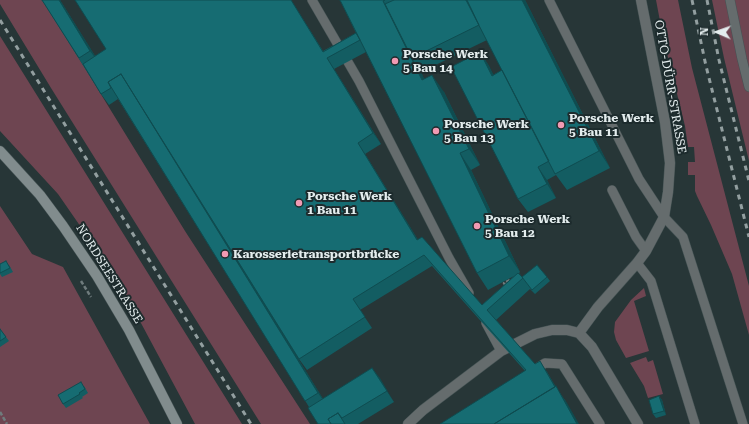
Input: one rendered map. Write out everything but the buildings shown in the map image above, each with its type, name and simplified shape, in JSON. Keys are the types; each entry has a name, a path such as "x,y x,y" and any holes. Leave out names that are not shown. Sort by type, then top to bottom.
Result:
{"main road":[{"name":"NORDSEESTRASSE","path":"0,151 40,195 97,276 128,330 177,424"}],"street":[{"name":"OTTO-DÜRR-STRASSE","path":"579,333 598,307 646,251 664,217 668,192 670,163 665,122 641,0"},
{"path":"408,424 423,410 501,350 535,334 552,330 567,330 579,333 592,347 638,424"}],"lane":[{"path":"312,0 359,81 449,258 475,304"},
{"path":"549,0 639,179 664,217 683,238 743,424"},
{"path":"730,0 749,86"},
{"path":"612,190 636,237 646,251"},
{"path":"637,263 651,281 695,424"},
{"path":"483,317 501,350"},
{"path":"526,375 545,363 562,364 600,424"}],"path":[{"path":"512,283 505,286 504,283 516,277"},
{"path":"80,279 92,299"},
{"path":"503,282 505,286"},
{"path":"0,412 7,424"}],"shaded area":[{"path":"0,0 43,0 185,231 310,424 261,424 51,88 0,4"},
{"path":"656,0 678,0 692,68 749,286 749,335 732,274 695,191 695,175 688,175 688,162 695,162 694,147 688,147 685,126 663,37"},
{"path":"712,0 749,0 749,161 724,58"},
{"path":"0,36 242,424 195,424 119,282 58,194 0,131"},
{"path":"0,206 32,254 63,267 150,424 0,424"},
{"path":"644,288 646,296 634,301 649,351 626,358 616,340 614,332 615,322 631,300"},
{"path":"646,357 648,362 653,360 663,394 648,398 644,386 630,363"}],"railway":[{"path":"692,0 706,66 749,237"},
{"path":"707,0 719,60 749,181"},
{"path":"0,20 251,424"}],"place":[{"name":"Porsche Werk 5 Bau 14","path":"395,61"},
{"name":"Porsche Werk 5 Bau 11","path":"561,125"},
{"name":"Porsche Werk 5 Bau 13","path":"436,131"},
{"name":"Porsche Werk 1 Bau 11","path":"299,203"},
{"name":"Porsche Werk 5 Bau 12","path":"477,226"},
{"name":"Karosserietransportbrücke","path":"225,254"}]}
